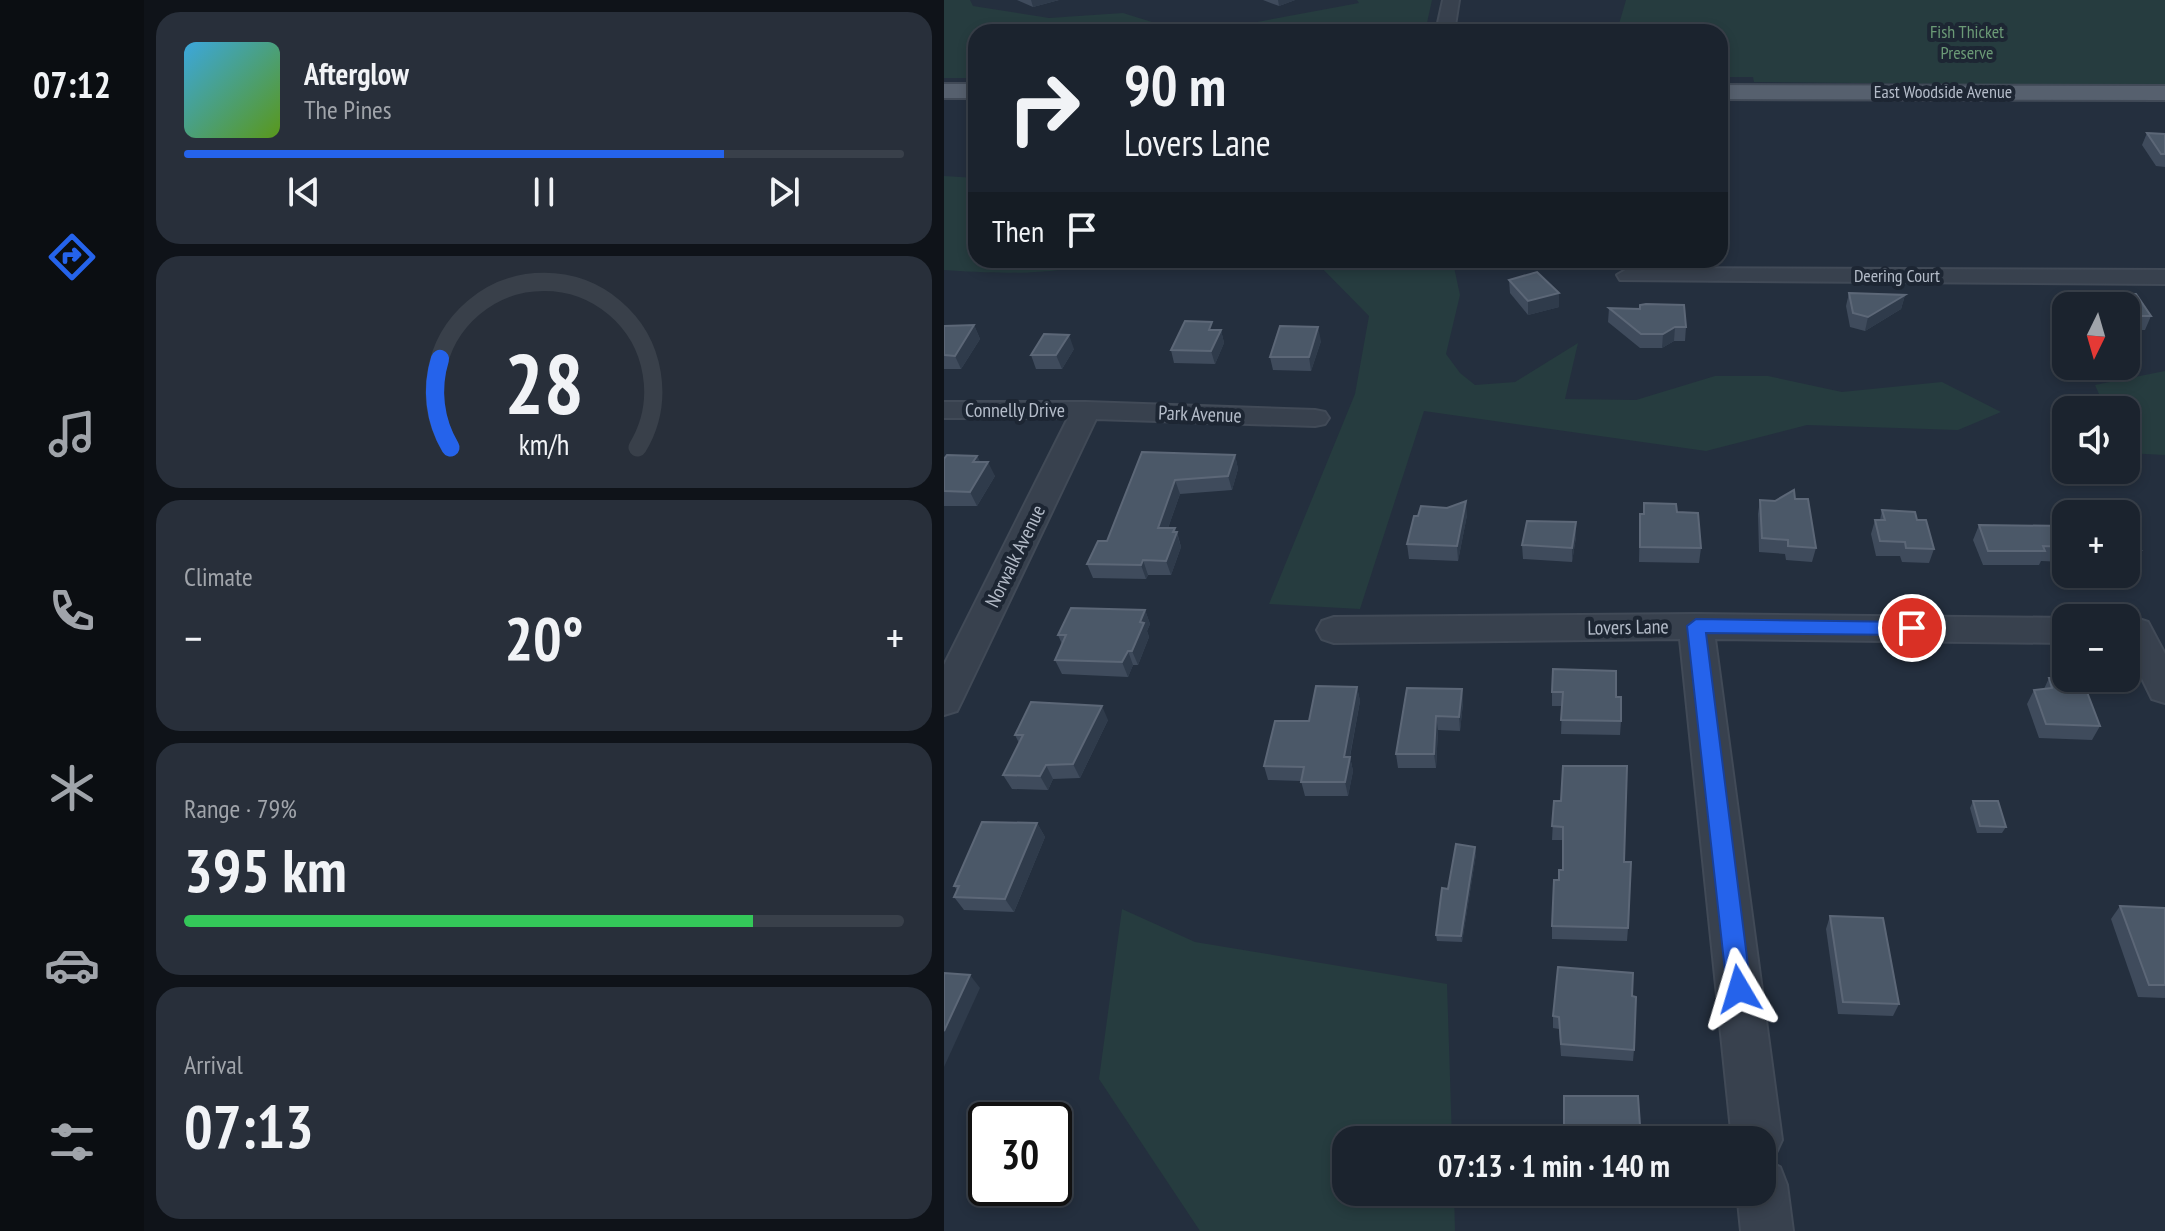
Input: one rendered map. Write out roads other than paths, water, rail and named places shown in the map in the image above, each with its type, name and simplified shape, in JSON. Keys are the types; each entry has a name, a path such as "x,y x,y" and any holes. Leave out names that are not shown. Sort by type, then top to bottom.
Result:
{"main road":[{"path":"944,91 968,91"},
{"name":"East Woodside Avenue","path":"1728,92 2165,93"}],"street":[{"path":"1446,24 1451,0"},
{"name":"Deering Court","path":"1629,275 2165,277"},
{"name":"Connelly Drive","path":"944,410 1086,410"},
{"name":"Park Avenue","path":"1086,410 1315,418"},
{"name":"Norwalk Avenue","path":"944,701 1086,410"},
{"path":"1696,626 1755,1126"},
{"name":"Lovers Lane","path":"1334,630 1696,626 2052,630"},
{"path":"2142,631 2165,689"},
{"path":"1764,1206 1767,1231"}],"park label":[{"name":"Fish Thicket Preserve","path":"1967,42"}]}
